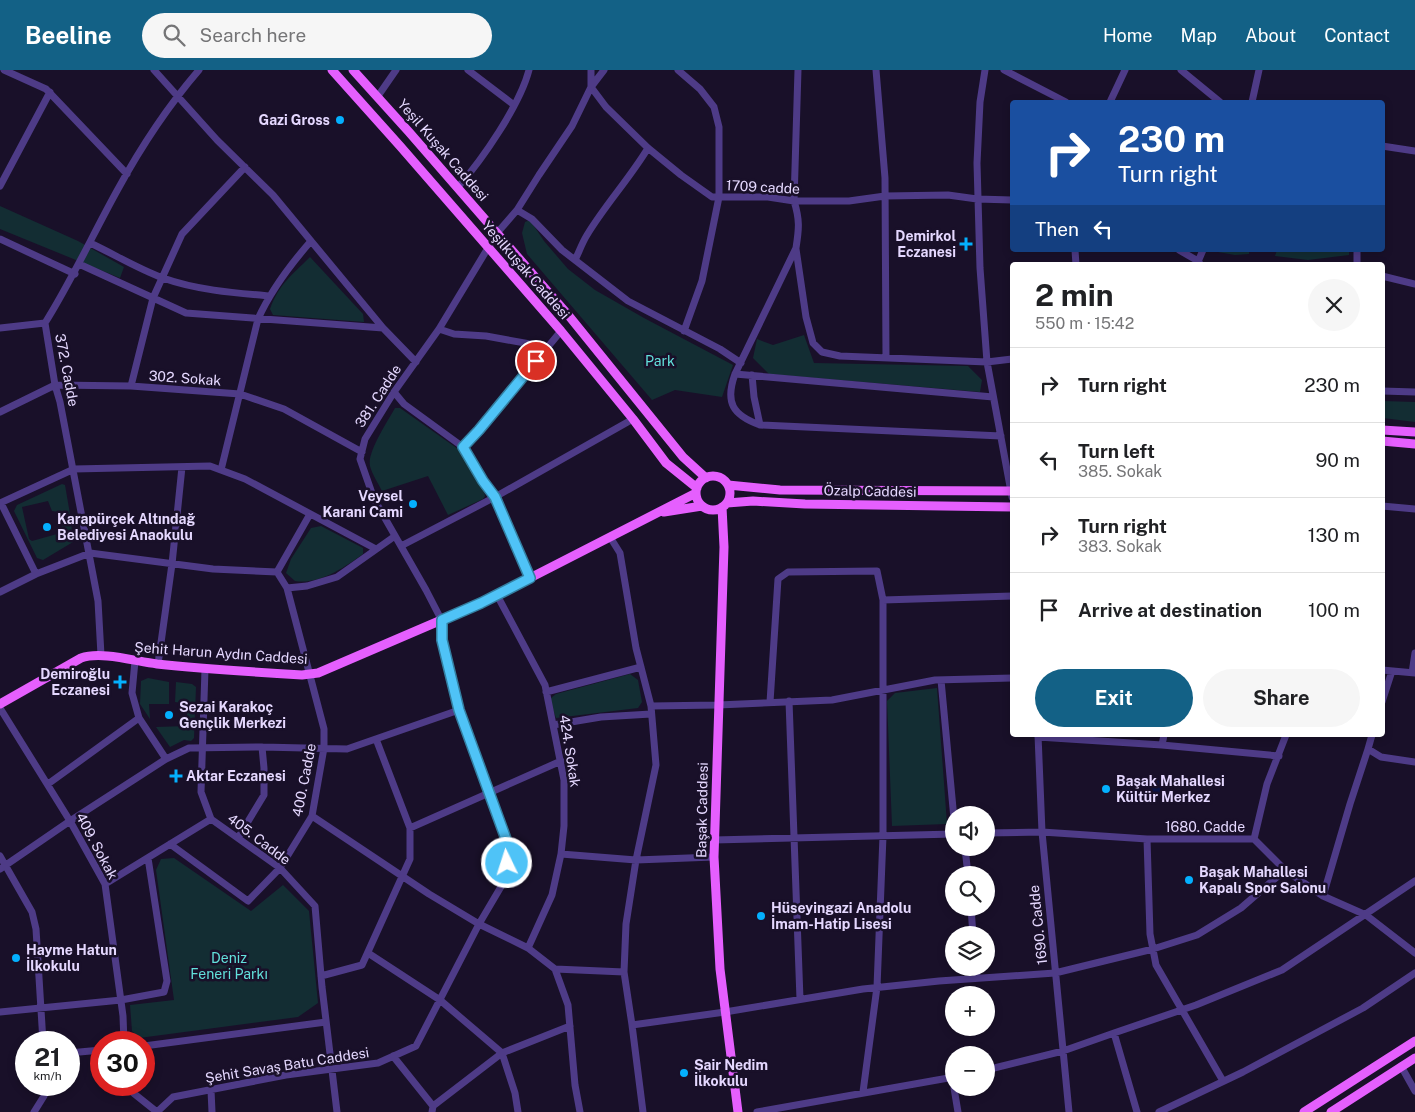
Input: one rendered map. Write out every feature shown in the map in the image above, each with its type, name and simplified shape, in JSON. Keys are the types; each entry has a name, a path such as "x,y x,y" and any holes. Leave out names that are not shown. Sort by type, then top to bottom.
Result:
{"main road":[{"name":"Yeşilkuşak Caddesi","path":"332,70 561,331 666,462 697,490"},
{"name":"Yeşil Kuşak Caddesi","path":"354,70 569,316 682,457 706,478"},
{"path":"1385,430 1415,432"},
{"path":"1385,441 1415,444"},
{"path":"711,476 721,478 728,485 730,496 724,505 712,510 702,506 697,498 699,484 706,478 711,476"},
{"name":"Özalp Caddesi","path":"728,485 780,490 1010,493"},
{"name":"Şehit Harun Aydın Caddesi","path":"0,706 81,658 89,656 101,655 205,669 310,675 324,671 497,595 697,490"},
{"name":"Özalp Caddesi","path":"724,505 753,501 805,504 1010,507"},
{"name":"Başak Caddesi","path":"724,505 714,857 720,969 738,1112"},
{"name":"Şehit Harun Aydın Caddesi","path":"656,513 702,506"},
{"path":"1304,1112 1415,1041"},
{"path":"1331,1112 1415,1058"}],"street":[{"path":"4,70 50,92 127,174"},
{"path":"154,70 217,140 274,195 383,328 416,362"},
{"name":"372. Cadde","path":"101,655 98,601 74,469 56,385 46,323 75,274 127,174 177,96 199,70"},
{"path":"378,96 396,70"},
{"path":"468,70 514,105"},
{"path":"458,187 472,171 514,105 526,83 529,70"},
{"path":"591,70 591,87"},
{"path":"591,87 604,70"},
{"path":"678,70 700,89 714,107 718,128 719,197 702,281 684,331"},
{"path":"798,70 794,201 800,228 796,248 735,374 730,398 734,408 751,422 760,425 1001,436"},
{"path":"876,70 885,196 886,358"},
{"path":"985,70 980,102 977,198 987,362 1010,483"},
{"path":"1004,70 1062,100"},
{"path":"1111,100 1125,70"},
{"path":"1181,70 1218,100"},
{"path":"1252,100 1259,70"},
{"name":"381. Cadde","path":"442,620 374,499 360,460 364,439 394,392 439,329 497,233 517,210 572,126 591,87"},
{"name":"1709 cadde","path":"591,87 606,107 648,148 712,198 768,197 794,201 849,201 885,196 948,195 1010,200"},
{"path":"0,186 50,92"},
{"path":"1385,146 1415,151"},
{"path":"576,260 586,237 648,148"},
{"path":"131,386 153,298 182,234 245,167"},
{"path":"517,210 532,219 562,250 628,301 720,349 741,363"},
{"path":"0,238 75,274"},
{"path":"221,470 258,319 270,296 292,263 311,241"},
{"path":"90,243 162,278 183,284 270,296"},
{"path":"796,248 806,317 812,343 822,352 840,356 987,362 1010,359"},
{"path":"1182,252 1196,262"},
{"path":"79,264 186,313 383,328"},
{"path":"1385,277 1415,284"},
{"path":"0,328 46,323"},
{"path":"439,329 454,334 486,336 547,347"},
{"path":"463,447 561,331"},
{"path":"735,374 994,397"},
{"path":"752,375 754,397 760,425"},
{"name":"302. Sokak","path":"0,412 56,385 131,386 240,394 284,409 362,452"},
{"path":"1385,391 1415,392"},
{"path":"394,392 404,404 463,447 495,497 530,578"},
{"path":"401,546 495,497 633,419"},
{"path":"36,574 1,503 74,469 210,466 245,479 376,549"},
{"path":"158,664 172,564 182,467"},
{"path":"1385,506 1415,509"},
{"path":"0,592 36,574 90,553 213,570 277,572 310,514"},
{"path":"287,588 307,586 337,576 395,536"},
{"path":"610,537 620,553 636,648 651,706 656,765 636,860 626,924 624,972 643,1112"},
{"path":"770,702 778,579 788,572 877,571 882,600 883,836 877,987 863,1092"},
{"name":"400. Cadde","path":"170,844 248,901 280,868 312,816 325,738 322,720 287,588 277,572"},
{"name":"424. Sokak","path":"497,595 545,685 561,761 564,789 564,826 552,894 528,948"},
{"path":"882,600 1010,596"},
{"name":"Şehit Savaş Batu Caddesi","path":"157,1112 173,1097 286,1075 378,1063 416,1046 479,924 502,885 507,863 506,839 459,710 442,640 442,620"},
{"path":"1385,671 1414,673 1415,653"},
{"path":"135,661 132,693 139,718 166,759"},
{"path":"546,692 641,667"},
{"name":"405. Cadde","path":"205,669 201,792 211,819 280,868 315,906 336,1112"},
{"path":"1385,693 1392,672"},
{"path":"651,706 832,700 941,680 1010,678"},
{"path":"941,680 953,806"},
{"path":"789,701 800,999"},
{"name":"409. Sokak","path":"0,706 70,821 105,884 121,1000 123,1031"},
{"path":"2,867 166,759 189,748 347,749 459,710"},
{"path":"553,725 601,717 651,714"},
{"path":"48,784 139,718"},
{"name":"1690. Cadde","path":"1038,737 1042,832 1069,1112"},
{"path":"1052,737 1279,756"},
{"path":"1162,745 1164,737"},
{"path":"1254,839 1267,784 1285,737"},
{"path":"1323,896 1371,737"},
{"path":"321,976 362,965 410,859 410,828 376,739"},
{"path":"238,838 264,795 262,747"},
{"path":"1368,749 1381,758 1415,762"},
{"path":"410,828 561,761"},
{"path":"312,816 403,877 479,924 528,948 555,969 568,1005 575,1085 580,1112"},
{"path":"105,884 211,819"},
{"name":"1680. Cadde","path":"995,833 1042,832 1147,839 1254,839 1285,870 1323,896 1366,915 1415,953"},
{"path":"714,840 945,834"},
{"path":"1147,839 1150,934 1156,964 1223,1081"},
{"path":"560,854 636,860 714,857"},
{"path":"0,856 2,867 32,912 36,929 43,1031"},
{"path":"0,1012 121,1000 164,992 167,981 148,858"},
{"path":"632,1025 877,987 1055,972 1153,949 1197,935 1241,908 1285,870"},
{"path":"995,1068 1063,1051 1182,1010 1282,970 1415,881"},
{"path":"368,953 440,1000 502,1053 515,1093 518,1112"},
{"path":"555,969 624,972"},
{"path":"1159,1112 1363,1008 1415,973"},
{"path":"155,1045 326,1022"},
{"path":"394,1056 432,1109 502,1053 570,1026"},
{"path":"1114,1033 1136,1112"},
{"path":"1401,1066 1415,1091"},
{"path":"757,1112 800,1108 863,1092 945,1078"},
{"path":"211,1090 212,1112"},
{"path":"34,1112 44,1096"},
{"path":"137,1096 157,1112"},
{"path":"955,1096 958,1112"}],"green space":[{"path":"0,206 78,241 124,267 120,278 0,229"},
{"name":"Park","path":"530,220 544,241 568,269 595,290 733,365 722,397 675,390 652,400 527,254 522,233 525,222"},
{"path":"1218,252 1249,252 1249,254 1235,255"},
{"path":"1276,252 1349,252 1349,255 1308,260 1275,256"},
{"path":"310,257 363,314 364,322 273,315 270,309 278,293 287,280"},
{"path":"804,335 814,363 968,366 982,380 980,392 769,374 753,358 757,339 773,345"},
{"path":"1385,401 1415,402 1415,422 1385,418"},
{"path":"395,408 400,408 458,449 484,490 485,496 483,499 448,515 428,476 382,491 371,469 370,460 383,428"},
{"path":"62,484 65,485 70,514 59,515 59,512 52,511 48,501 22,507 29,539 32,541 57,534 61,531 62,522 71,522 73,542 43,560 37,558 14,511 17,505"},
{"path":"321,526 363,548 363,554 322,578 304,582 295,581 286,573 291,559 311,528"},
{"path":"630,674 638,680 642,702 638,708 556,718 550,701 556,694"},
{"path":"148,678 169,682 169,704 149,704 150,719 140,704 141,681"},
{"path":"176,682 192,684 196,687 194,738 191,741 184,740 170,747 156,727 187,726 187,704 175,702"},
{"path":"937,688 946,806 945,824 892,826 887,701 895,693"},
{"name":"Deniz Feneri Parkı","path":"174,858 251,911 283,885 309,911 318,1003 298,1017 155,1036 155,1031 132,1031 130,1005 174,1000 156,870 161,859"}],"shaded area":[{"path":"1153,780 1159,780 1163,787 1159,794 1153,794 1149,790 1149,784"}],"place":[{"name":"Gazi Gross","path":"340,120"},
{"name":"Demirkol Eczanesi","path":"966,244"},
{"name":"Veysel Karani Cami","path":"413,504"},
{"name":"Karapürçek Altındağ Belediyesi Anaokulu","path":"47,527"},
{"name":"Demiroğlu Eczanesi","path":"120,682"},
{"name":"Sezai Karakoç Gençlik Merkezi","path":"169,715"},
{"name":"Aktar Eczanesi","path":"176,776"},
{"name":"Başak Mahallesi Kültür Merkez","path":"1106,789"},
{"name":"Başak Mahallesi Kapalı Spor Salonu","path":"1189,880"},
{"name":"Hüseyingazi Anadolu İmam-Hatip Lisesi","path":"761,916"},
{"name":"Hayme Hatun İlkokulu","path":"16,958"},
{"name":"Şair Nedim İlkokulu","path":"684,1073"}],"route":[{"path":"507,863 506,839 459,710 442,640 442,620 530,578 495,497 463,447 536,361"}]}
